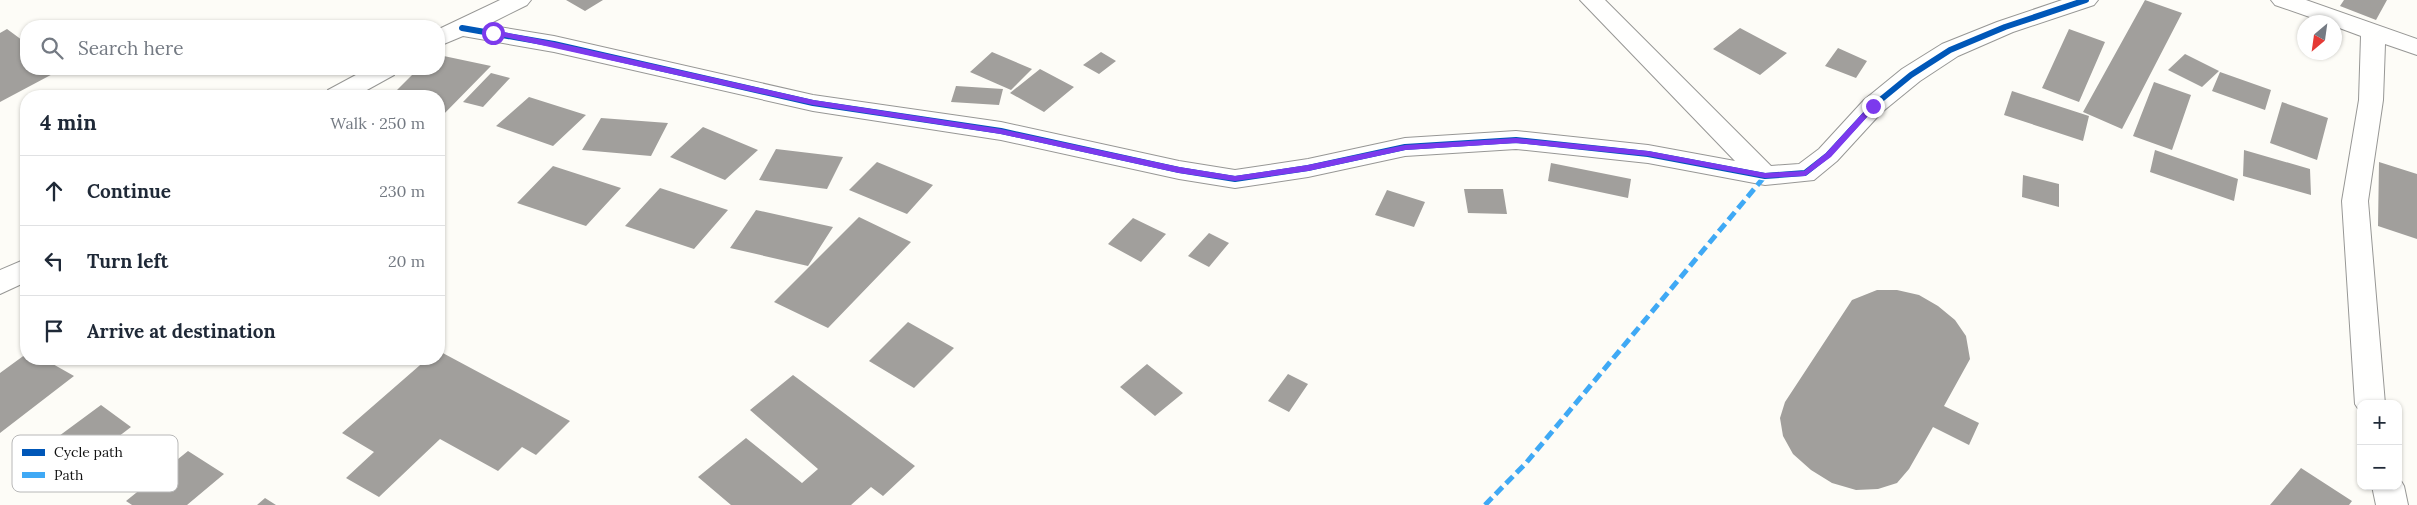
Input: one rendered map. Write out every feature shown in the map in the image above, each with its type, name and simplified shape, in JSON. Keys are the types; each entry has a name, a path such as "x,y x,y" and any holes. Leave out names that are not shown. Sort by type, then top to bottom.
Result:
{"street":[{"path":"445,35 519,0"},
{"path":"1592,0 1765,176"},
{"path":"462,28 554,44 813,103 1001,131 1179,170 1235,179 1308,168 1405,147 1516,140 1648,154 1765,176 1805,173 1828,155 1873,106 1910,75 1950,50 2005,27 2086,0"},
{"path":"2283,0 2372,33 2417,47"},
{"path":"2370,400 2355,201 2371,100 2372,33"},
{"path":"347,90 374,75"},
{"path":"0,283 20,273"},
{"path":"2389,490 2392,505"}],"building":[{"path":"566,0 603,0 585,11"},
{"path":"2145,0 2182,13 2122,129 2083,112"},
{"path":"2344,0 2387,0 2376,20 2340,6"},
{"path":"1740,28 1787,53 1760,75 1713,49"},
{"path":"7,29 20,39 20,75 51,75 0,102 0,33"},
{"path":"2069,29 2105,42 2079,102 2042,88"},
{"path":"1838,48 1867,61 1856,78 1825,66"},
{"path":"992,52 1032,69 1011,90 970,72"},
{"path":"1101,52 1116,61 1099,74 1083,65"},
{"path":"2185,54 2219,71 2202,87 2168,70"},
{"path":"445,56 491,66 445,113 445,90 397,90 412,75 445,75"},
{"path":"1040,69 1074,87 1044,112 1010,93"},
{"path":"2220,72 2271,90 2265,110 2212,91"},
{"path":"491,73 510,78 483,107 463,102"},
{"path":"2154,82 2191,95 2172,150 2133,136"},
{"path":"956,86 1003,89 999,105 951,102"},
{"path":"2012,91 2089,116 2083,141 2004,115"},
{"path":"529,97 586,115 553,146 496,126"},
{"path":"2282,102 2328,118 2317,160 2270,143"},
{"path":"601,118 668,123 651,156 582,150"},
{"path":"703,127 758,150 725,180 670,157"},
{"path":"776,149 843,157 827,189 759,180"},
{"path":"2155,150 2238,179 2234,201 2150,172"},
{"path":"2244,150 2310,169 2311,195 2243,176"},
{"path":"877,162 933,185 907,214 849,190"},
{"path":"2379,162 2417,174 2417,239 2378,226"},
{"path":"1551,163 1631,179 1628,198 1548,181"},
{"path":"553,166 621,188 586,226 517,203"},
{"path":"2023,175 2059,184 2059,207 2022,197"},
{"path":"660,188 728,210 694,249 625,226"},
{"path":"1464,189 1503,189 1507,214 1468,213"},
{"path":"1387,190 1425,202 1414,227 1375,215"},
{"path":"756,210 833,227 808,266 730,248"},
{"path":"859,217 911,242 828,328 774,302"},
{"path":"1133,218 1166,234 1141,262 1108,244"},
{"path":"1209,233 1229,243 1209,267 1188,256"},
{"path":"1877,290 1897,290 1919,295 1938,306 1955,320 1966,336 1970,359 1944,406 1979,423 1969,445 1933,427 1909,469 1897,483 1878,489 1856,490 1832,483 1811,470 1793,454 1783,436 1780,418 1785,402 1852,300"},
{"path":"908,322 954,348 914,388 869,361"},
{"path":"445,354 570,421 536,455 522,447 498,471 440,439 379,497 346,478 374,452 342,433 420,365 445,365"},
{"path":"20,358 20,365 55,365 74,376 0,433 0,373"},
{"path":"1147,364 1183,393 1155,416 1120,387"},
{"path":"1288,374 1308,384 1289,412 1268,401"},
{"path":"793,375 915,466 883,496 871,487 851,505 731,505 698,477 746,438 802,483 818,469 750,410"},
{"path":"101,405 131,427 121,435 60,435"},
{"path":"188,451 224,474 187,505 132,505 126,501 137,492 178,492 178,459"},
{"path":"2301,468 2352,501 2349,505 2270,505"},
{"path":"265,498 276,505 257,505"}],"marked path":[{"path":"1485,505 1526,463 1765,176"}],"cycle path":[{"path":"462,28 554,44 813,103 1001,131 1179,170 1235,179 1308,168 1405,147 1516,140 1648,154 1765,176 1805,173 1828,155 1873,106 1911,75 1950,50 2005,27 2086,0"}],"route":[{"path":"493,33 554,44 813,103 1001,131 1179,170 1235,179 1308,168 1405,147 1516,140 1648,154 1765,176 1805,173 1828,155 1873,106"}]}
